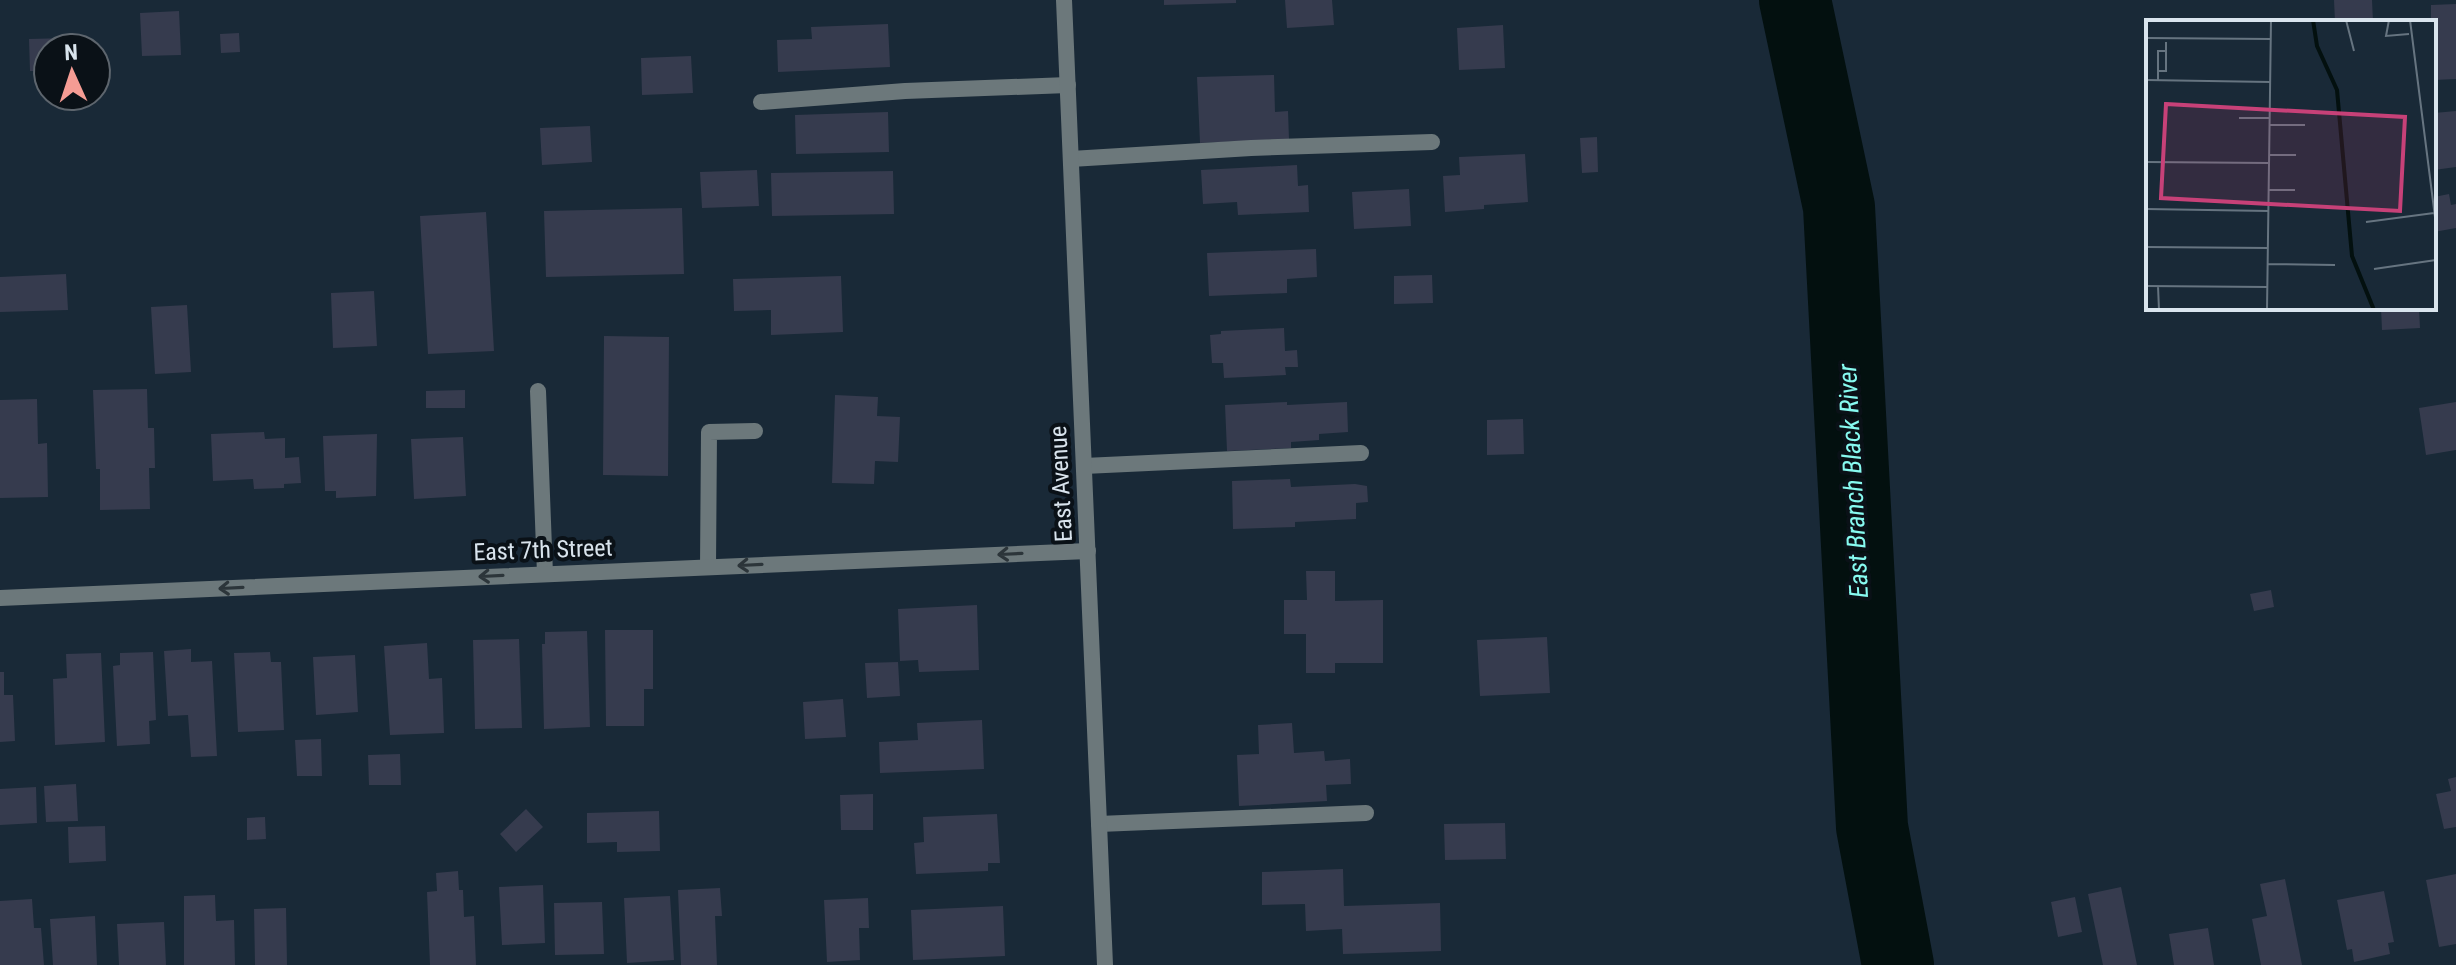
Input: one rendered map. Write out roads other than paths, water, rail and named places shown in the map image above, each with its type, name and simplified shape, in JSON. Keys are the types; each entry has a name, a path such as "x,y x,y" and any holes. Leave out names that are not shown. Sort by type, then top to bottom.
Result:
{"street":[{"name":"East Avenue","path":"1064,0 1105,965"},
{"path":"761,102 905,91 1068,85"},
{"path":"1071,159 1251,148 1432,142"},
{"path":"538,391 545,574"},
{"path":"708,567 709,432 755,431"},
{"path":"1084,466 1361,453"},
{"name":"East 7th Street","path":"0,598 1088,551"},
{"path":"1099,824 1366,813"}],"waterway":[{"name":"East Branch Black River","path":"1795,0 1839,207 1872,827 1898,965"}]}
